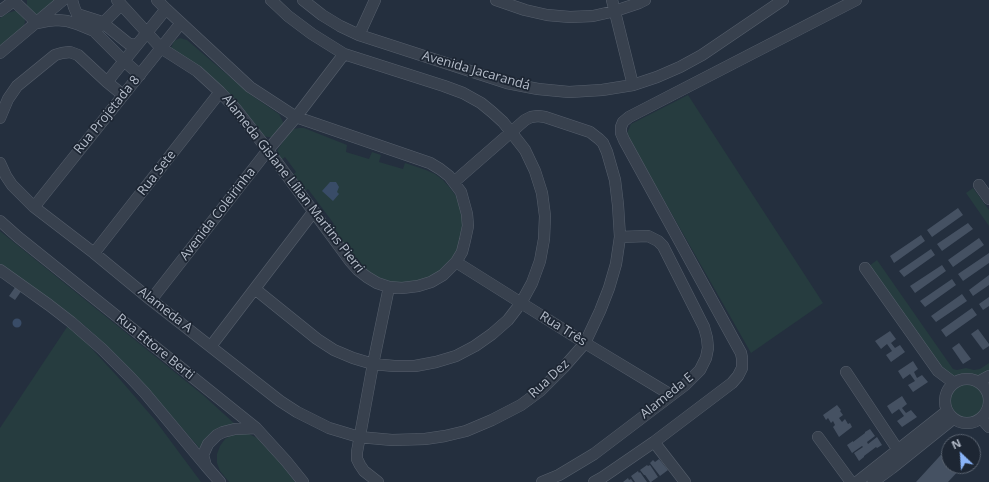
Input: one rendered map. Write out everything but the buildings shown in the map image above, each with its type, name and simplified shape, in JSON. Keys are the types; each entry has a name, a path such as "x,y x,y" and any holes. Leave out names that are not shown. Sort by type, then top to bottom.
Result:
{"street":[{"path":"0,11 15,0 37,23"},
{"path":"0,53 63,0"},
{"path":"72,0 78,14 103,23 129,44 137,45"},
{"name":"Alameda Gislane Lílian Martins Pierri","path":"119,2 161,48 197,71 235,108 350,261 367,277 377,283 389,287 402,288 418,286 431,282 443,275 456,262 462,252 465,240 468,226 468,214 461,192 449,176 430,163 296,116 250,87 157,0"},
{"path":"255,289 317,339 334,350 373,364 415,366 456,356 475,346 508,320 521,303 532,283 540,261 544,239 545,216 542,193 535,171 524,150 503,122 481,103 463,93 344,54 312,34 288,16 271,0"},
{"name":"Avenida Jacarandá","path":"303,0 322,15 359,35 507,83 538,89 569,92 602,90 633,84 657,77 702,55 783,0"},
{"path":"359,35 375,0"},
{"path":"496,0 525,10 547,15 570,17 593,16 615,11 645,0"},
{"path":"612,0 633,84"},
{"path":"594,482 654,442 732,384 742,368 741,353 624,140 621,133 623,122 629,117 856,0"},
{"path":"94,31 103,23 119,2"},
{"path":"107,82 166,9"},
{"path":"37,23 47,20 67,21 94,31 140,75"},
{"name":"Rua Projetada 8","path":"34,207 181,23"},
{"path":"0,118 8,99 17,86 55,55 62,52 70,52 78,55 123,95"},
{"name":"Avenida Coleirinha","path":"151,300 344,54"},
{"name":"Rua Sete","path":"94,253 220,92"},
{"name":"Rua Dez","path":"297,412 329,428 359,436 392,440 425,439 445,436 492,420 521,405 540,391 585,343 600,312 609,288 616,264 620,237 615,180 607,152 599,139 590,132 544,117 531,117 511,132"},
{"path":"454,182 511,132"},
{"name":"Alameda A","path":"0,163 12,185 34,207 280,401 297,412"},
{"path":"979,185 989,199"},
{"path":"211,346 314,212"},
{"name":"Rua Ettore Berti","path":"0,221 256,428 303,482"},
{"name":"Alameda E","path":"542,482 559,475 594,454 685,385 700,370 706,358 708,348 704,327 663,246 658,241 648,236 620,237"},
{"name":"Rua Três","path":"456,262 671,395"},
{"path":"865,268 938,371 954,383"},
{"path":"0,270 49,304 102,349 130,376 220,482"},
{"path":"378,482 364,471 357,459 357,452 389,287"},
{"path":"846,372 898,450"},
{"path":"978,382 989,376"},
{"path":"989,391 989,396 989,404 986,413 974,422 960,422 950,415 945,404 949,389 954,383 962,380 970,379 978,382 985,388 989,396"},
{"path":"857,482 898,450 950,415"},
{"path":"873,482 892,468 950,415"},
{"path":"981,418 989,427"},
{"path":"206,466 203,455 208,444 217,435 235,429 256,428"},
{"path":"818,437 851,482"},
{"path":"654,442 686,482"}],"green space":[{"path":"27,0 57,0 42,14 36,14 27,6"},
{"path":"14,11 19,11 24,16 25,22 23,28 0,46 0,18"},
{"path":"180,38 187,40 251,95 279,114 283,122 282,127 273,137 264,136 171,48 174,41"},
{"path":"688,95 823,303 751,353 627,133 631,124"},
{"path":"299,128 304,128 347,145 346,152 369,159 372,152 381,155 379,162 403,169 405,163 435,174 443,180 456,196 460,206 464,226 456,256 434,277 405,286 366,274 329,228 334,224 308,189 302,193 290,177 296,172 285,157 279,162 277,153 278,149 290,132"},
{"path":"973,188 989,210 989,226 966,193"},
{"path":"0,231 203,395 236,425 219,428 210,434 203,443 201,450 151,392 116,355 84,325 47,297 0,265"},
{"path":"877,260 953,369 980,369 989,363 989,372 976,380 965,378 958,379 945,374 869,266"},
{"path":"69,324 155,420 201,482 0,482 0,428"},
{"path":"967,382 977,385 983,391 986,401 983,411 977,417 967,420 957,417 951,411 948,401 951,391 957,385"},
{"path":"241,433 249,434 257,438 282,465 295,482 229,482 220,471 217,463 217,454 225,439 232,435"}],"water":[{"path":"330,182 336,182 339,187 337,192 339,194 333,201 322,191"},
{"path":"17,318 22,323 17,328 12,323"}]}
